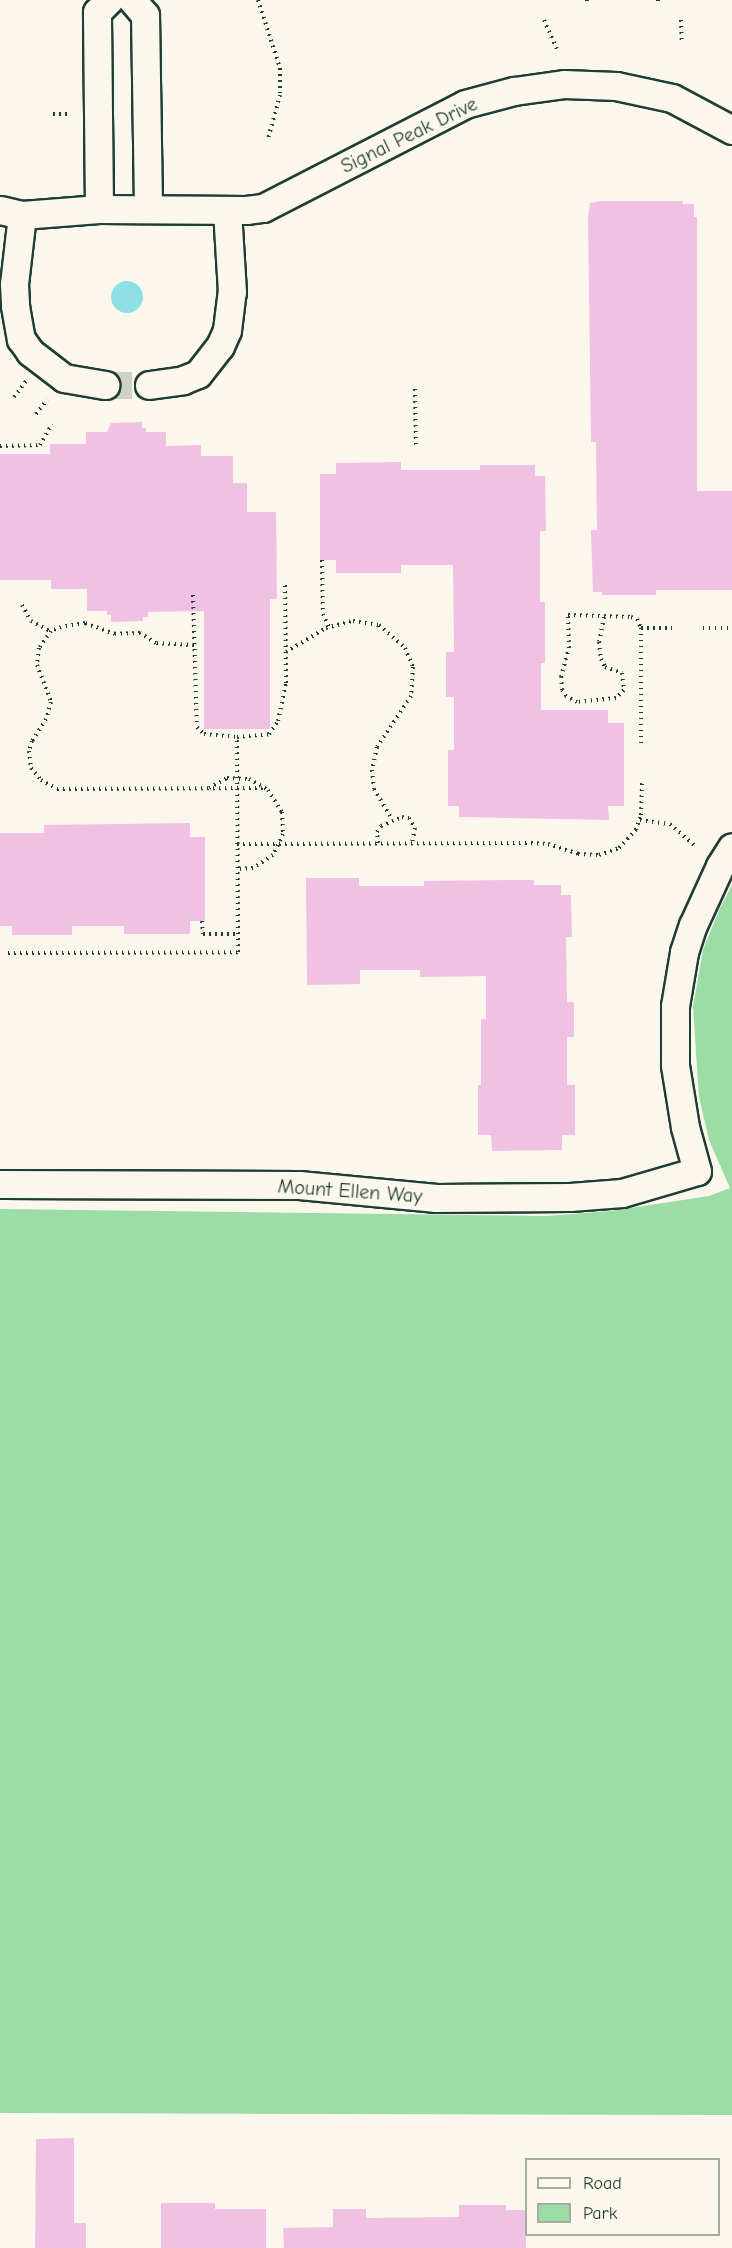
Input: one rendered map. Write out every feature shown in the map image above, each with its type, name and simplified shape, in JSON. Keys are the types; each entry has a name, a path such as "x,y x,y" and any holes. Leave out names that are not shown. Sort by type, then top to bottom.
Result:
{"lane":[{"path":"99,209 97,12 109,0"},
{"path":"132,0 145,15 148,208"},
{"name":"Signal Peak Drive","path":"11,212 148,208 227,210 264,208 465,104 514,91 564,84 626,88 672,98 732,130"},
{"path":"149,385 183,380 198,374 220,346 227,330 232,292 227,210"},
{"path":"11,212 15,306 21,339 30,352 64,378 105,385"},
{"name":"Mount Ellen Way","path":"0,1185 299,1185 436,1198 570,1197 621,1193 697,1171 686,1127 675,1065 675,1006 684,952 693,925 720,866 732,847"}],"path":[{"path":"258,0 280,69 280,95 268,139"},
{"path":"544,20 558,51"},
{"path":"681,20 682,44"},
{"path":"53,114 77,114"},
{"path":"415,389 416,448"},
{"path":"0,446 40,445 52,424"},
{"path":"322,560 323,614 329,627"},
{"path":"193,595 197,727 204,734 237,738 269,734 278,722 286,683 285,581"},
{"path":"22,605 32,621 51,631"},
{"path":"604,617 599,642 601,659 605,667 621,673 624,690 616,698 572,700 566,696 561,684 568,656 568,615 631,617 637,619 641,628 641,745"},
{"path":"285,653 329,627 352,621 379,625 400,640 410,657 413,678 411,696 377,747 372,770 374,789 392,819"},
{"path":"194,645 156,643 140,633 115,634 85,623 51,631 39,648 36,665 51,702 50,709 29,751 31,768 41,780 57,789 266,788"},
{"path":"641,628 672,628"},
{"path":"703,628 732,628"},
{"path":"8,953 238,952 237,738"},
{"path":"208,789 217,782 237,777 249,779 266,788 282,812 280,844 263,863 238,870"},
{"path":"237,844 531,843 548,844 578,854 599,855 619,848 636,830 640,820 642,778"},
{"path":"378,843 377,832 392,819 402,817 412,821 415,828 412,843"},
{"path":"640,820 670,824 695,846"},
{"path":"202,921 203,934 238,934"}],"green space":[{"path":"732,885 732,2115 0,2113 0,1209 546,1216 611,1211 709,1196 730,1188 709,1140 699,1097 693,1007 703,950"}],"water":[{"path":"127,281 139,285 143,297 139,309 127,313 115,309 111,297 115,285"}],"building":[{"path":"683,201 683,204 694,204 694,217 697,217 697,491 732,491 732,590 656,590 656,595 602,595 602,592 593,592 591,530 597,530 596,442 591,442 588,217 590,203"},
{"path":"142,422 142,428 146,428 146,432 166,432 166,446 201,445 201,456 233,456 233,483 247,483 247,512 276,512 277,599 270,599 270,729 204,729 204,611 148,612 148,617 143,617 143,621 111,622 111,615 107,615 107,611 87,611 87,589 51,589 51,580 0,580 0,454 50,454 50,444 86,444 86,432 107,432 111,423"},
{"path":"401,462 401,470 480,470 480,465 535,465 535,476 545,476 546,531 540,531 540,602 545,602 545,663 541,663 541,710 608,710 608,723 624,723 624,806 608,806 609,820 459,817 459,806 448,806 448,750 454,750 454,697 446,697 446,652 454,652 453,565 401,565 401,573 336,573 336,560 320,560 320,474 336,474 336,463"},
{"path":"190,823 190,837 205,837 205,921 190,921 190,934 124,934 124,926 72,926 72,935 12,935 12,926 0,926 0,833 44,833 44,825"},
{"path":"306,878 359,878 359,886 424,886 424,881 534,880 534,885 561,885 561,895 571,895 572,937 566,937 567,1002 574,1002 574,1037 567,1037 567,1085 575,1085 575,1135 562,1135 562,1150 492,1151 491,1135 478,1135 481,1019 486,1019 486,976 420,977 420,970 360,970 360,984 307,985"},
{"path":"74,2138 74,2223 86,2223 86,2248 35,2248 36,2139"},
{"path":"161,2203 215,2203 215,2209 266,2209 266,2248 161,2248"},
{"path":"459,2205 506,2205 506,2210 525,2210 526,2248 284,2248 283,2228 333,2227 333,2209 366,2209 366,2218 459,2217"}],"tunnel":[{"path":"105,385 149,385"}]}
